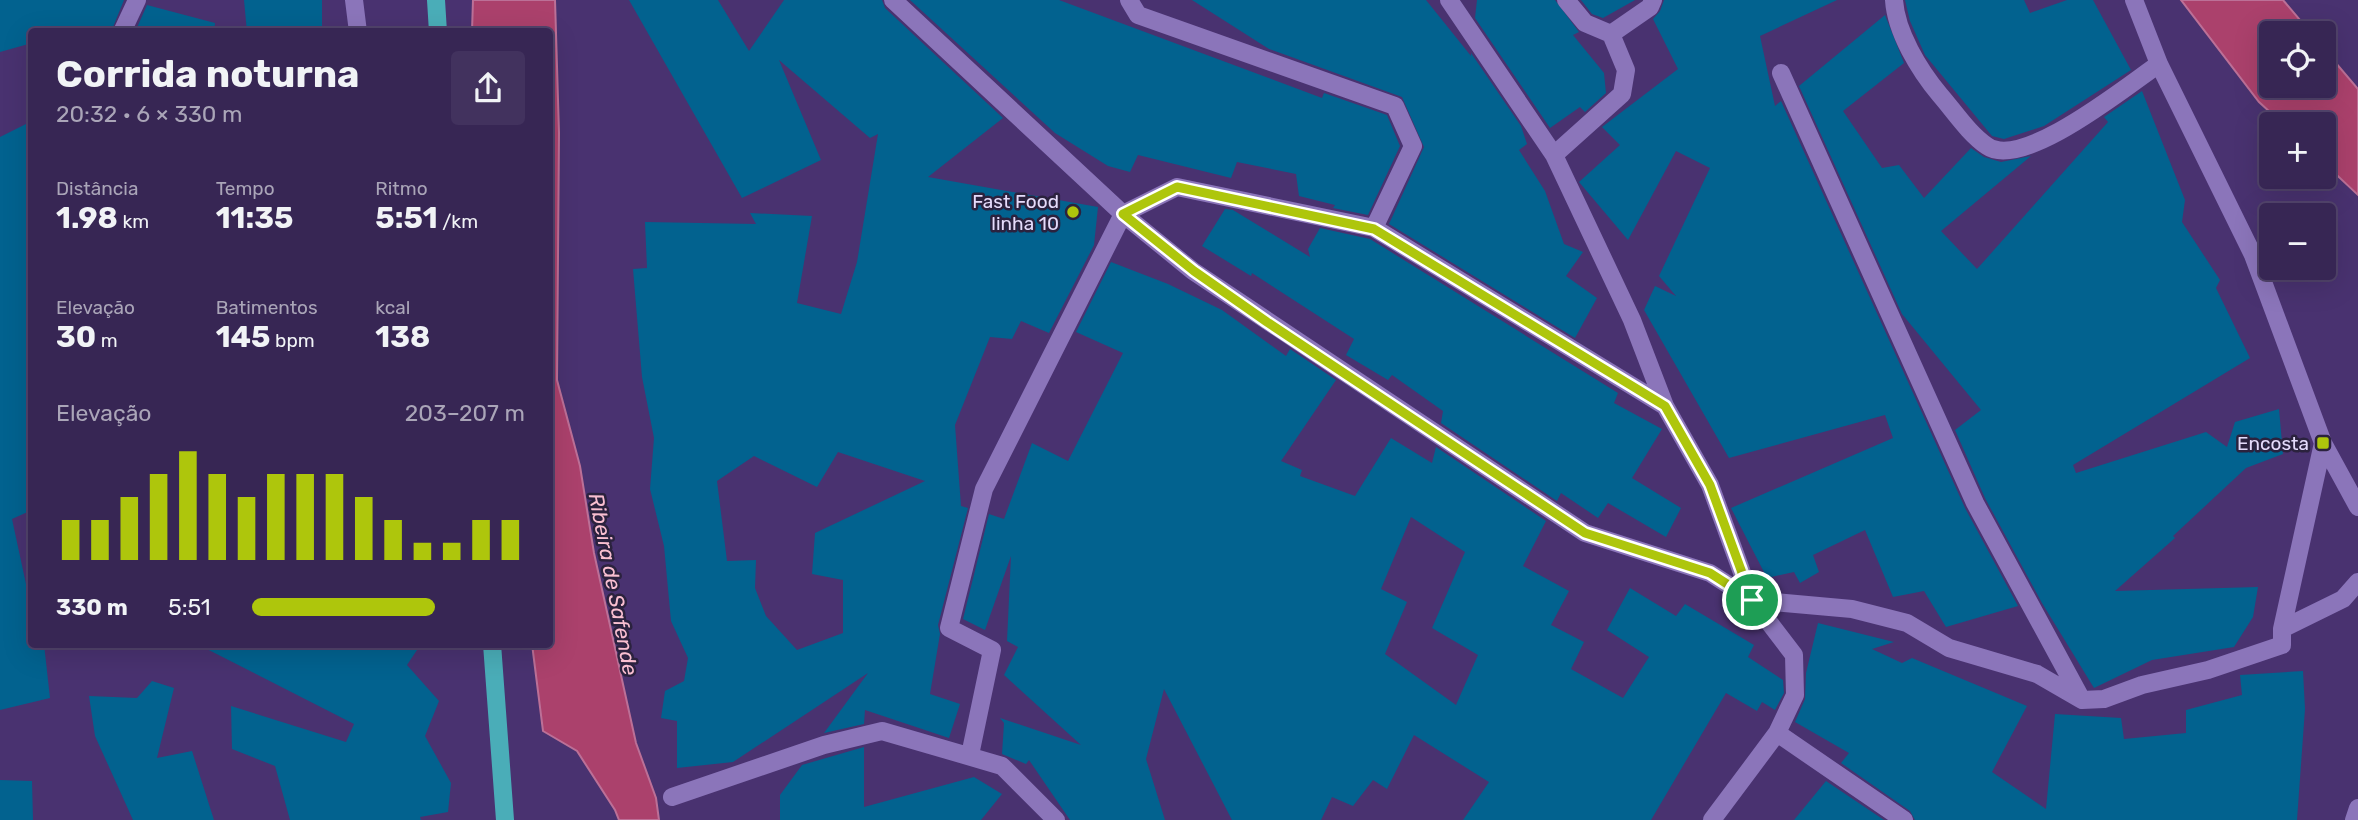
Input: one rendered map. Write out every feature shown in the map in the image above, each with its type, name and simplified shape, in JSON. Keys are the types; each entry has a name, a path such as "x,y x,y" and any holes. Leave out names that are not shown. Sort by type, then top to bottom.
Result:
{"main road":[{"path":"436,0 439,28"},
{"path":"492,648 505,820"}],"street":[{"path":"124,28 137,0"},
{"path":"354,0 358,28"},
{"path":"893,0 1123,214 1194,271 1256,315 1585,533 1710,573 1752,600 1852,609 1907,623 1949,648 2037,674 2082,700 2104,699 2142,685 2172,680 2258,656 2282,645 2282,629 2323,443"},
{"path":"1129,0 1138,15 1395,106 1413,146 1374,229"},
{"path":"1449,0 1554,155 1632,320 1665,406 1710,485 1752,600 1794,655 1795,695 1777,733 1712,820"},
{"path":"1554,155 1622,94 1626,69 1611,34 1585,23 1566,0"},
{"path":"1611,34 1650,7 1653,0"},
{"path":"1894,0 1895,18 1930,83 1988,147 2011,152 2048,136 2078,121 2159,64"},
{"path":"2134,0 2159,64 2253,255 2323,443 2358,507"},
{"path":"1781,73 1975,503 2082,700"},
{"path":"970,755 992,650 949,628 984,489 1123,214 1177,187 1374,229 1665,406"},
{"path":"2282,629 2343,599 2358,582"},
{"path":"672,797 824,745 882,731 1002,766 1056,820"},
{"path":"1777,733 1903,820"},
{"path":"2354,820 2358,808"}],"shaded area":[{"path":"473,0 555,0 559,133 557,380 580,466 594,553 636,743 656,798 659,820 619,820 577,751 543,731 533,648 553,648 553,28 472,28"},
{"path":"2181,0 2283,0 2301,21 2259,21 2259,98 2336,98 2336,63 2358,89 2358,195 2336,174 2336,112 2270,112 2259,102"}],"building":[{"path":"0,0 124,0 113,28 28,28 28,44 0,52"},
{"path":"244,0 322,0 322,28 247,28"},
{"path":"629,0 718,0 749,51 784,0 882,0 885,8 1003,118 928,177 1098,207 1094,245 1049,333 1021,321 1012,339 990,337 955,425 961,506 968,508 938,625 940,634 930,694 960,704 949,738 865,710 864,724 824,733 868,673 733,762 677,768 677,721 661,718 665,691 684,681 688,658 671,621 664,546 650,489 654,438 642,377 633,269 647,268 645,222 756,224 750,213 812,216 797,303 841,314 857,262 878,134 870,138 779,60 821,160 742,198","holes":["838,452 925,481 815,533 812,574 843,580 843,633 797,650 766,616 755,588 756,560 727,561 717,481 754,456 817,487"]},
{"path":"910,0 1059,0 1322,98 1324,93 1387,115 1400,146 1368,215 1333,208 1335,205 1299,196 1296,174 1237,162 1231,178 1138,155 1130,172 1108,166 1055,133"},
{"path":"1192,0 1426,0 1471,56 1471,53 1521,126 1527,144 1519,150 1545,191 1564,244 1583,252 1566,276 1597,298 1575,338 1389,224 1424,147 1402,97 1269,49"},
{"path":"1477,0 1555,0 1579,32 1573,35 1604,73 1606,93 1585,112 1580,107 1550,128 1475,18"},
{"path":"1581,0 1635,0 1603,18 1592,14"},
{"path":"1664,0 1837,0 1760,36 1775,106 1781,101 1965,508 2018,606 1946,627 1924,591 1893,597 1865,530 1813,555 1819,572 1800,583 1794,572 1767,578 1731,508 1893,438 1885,415 1729,458 1644,310 1655,286 1676,296 1659,276 1710,168 1676,151 1628,240 1579,182 1620,145 1602,127 1678,69 1653,19"},
{"path":"1905,0 2024,0 2030,13 2067,0 2093,0 2131,70 2044,126 2004,139 1992,136 1925,55 1910,21"},
{"path":"147,5 215,23 214,28 137,28"},
{"path":"1885,15 1904,63 1843,111 1882,168 1899,165 1924,198 1971,148 1984,157 2001,162 2031,156 1941,231 1977,269 2108,122 2104,117 2142,91 2185,200 2182,222 2220,280 2216,288 2250,358 2073,465 2076,473 2206,432 2227,447 2235,422 2279,409 2283,454 2246,468 2173,536 2175,538 2115,591 2258,587 2253,617 2234,647 2152,660 2094,688 2042,603 1985,498 1955,430 1981,410 1902,314 1799,86"},
{"path":"28,123 28,512 12,519 28,593 28,648 44,648 50,698 0,710 0,137"},
{"path":"1225,209 1233,210 1310,257 1308,249 1320,228 1370,239 1618,393 1614,403 1662,429 1632,478 1681,508 1666,537 1608,503 1598,518 1561,493 1557,501 1441,423 1443,411 1392,375 1388,380 1346,355 1354,339 1252,273 1251,276 1202,246"},
{"path":"1111,262 1168,284 1222,310 1286,356 1290,349 1336,380 1281,461 1302,470 1300,476 1355,496 1391,438 1432,463 1436,447 1546,521 1523,566 1569,591 1551,625 1584,642 1571,669 1623,698 1649,657 1607,630 1630,588 1676,616 1685,604 1754,645 1748,657 1783,680 1784,693 1775,710 1762,702 1757,711 1726,693 1651,820 1463,820 1489,782 1414,735 1387,789 1373,780 1353,806 1332,797 1321,820 1232,820 1164,689 1146,759 1165,820 1070,820 1029,760 1026,764 1002,754 1004,723 1000,718 1081,745 1004,675 1018,647 1007,641 1011,556 985,630 963,619 989,514 1004,519 1032,443 1068,461 1123,353 1076,332","holes":["1411,517 1465,552 1432,628 1478,655 1456,705 1385,654 1407,602 1381,589"]},
{"path":"1818,623 1894,642 1872,649 1902,663 1912,658 2027,706 1992,772 2046,809 2055,714 2121,718 2124,739 2186,733 2186,710 2242,695 2240,675 2303,671 2305,709 2297,820 1915,820 1910,811 1841,763 1849,753 1795,722 1805,699 1806,673"},
{"path":"205,648 418,648 407,665 439,701 425,736 451,783 448,812 420,817 421,820 290,820 275,766 232,749 231,706 346,742 354,724"},
{"path":"152,681 174,688 157,758 192,751 214,820 133,820 95,736 89,696 137,698"},
{"path":"864,747 864,807 974,777 1002,794 981,820 780,820 780,795 802,765"},
{"path":"0,780 32,781 33,820 0,820"},
{"path":"1826,781 1884,820 1794,820"}],"place":[{"name":"Fast Food linha 10","path":"1073,212"},
{"name":"Encosta","path":"2323,443"}],"route":[{"path":"1177,187 1374,229 1665,406 1710,485 1752,600 1710,573 1585,533 1267,322 1194,271 1123,214 1177,187"}],"water label":[{"name":"Ribeira de Safende","path":"613,584"}]}
